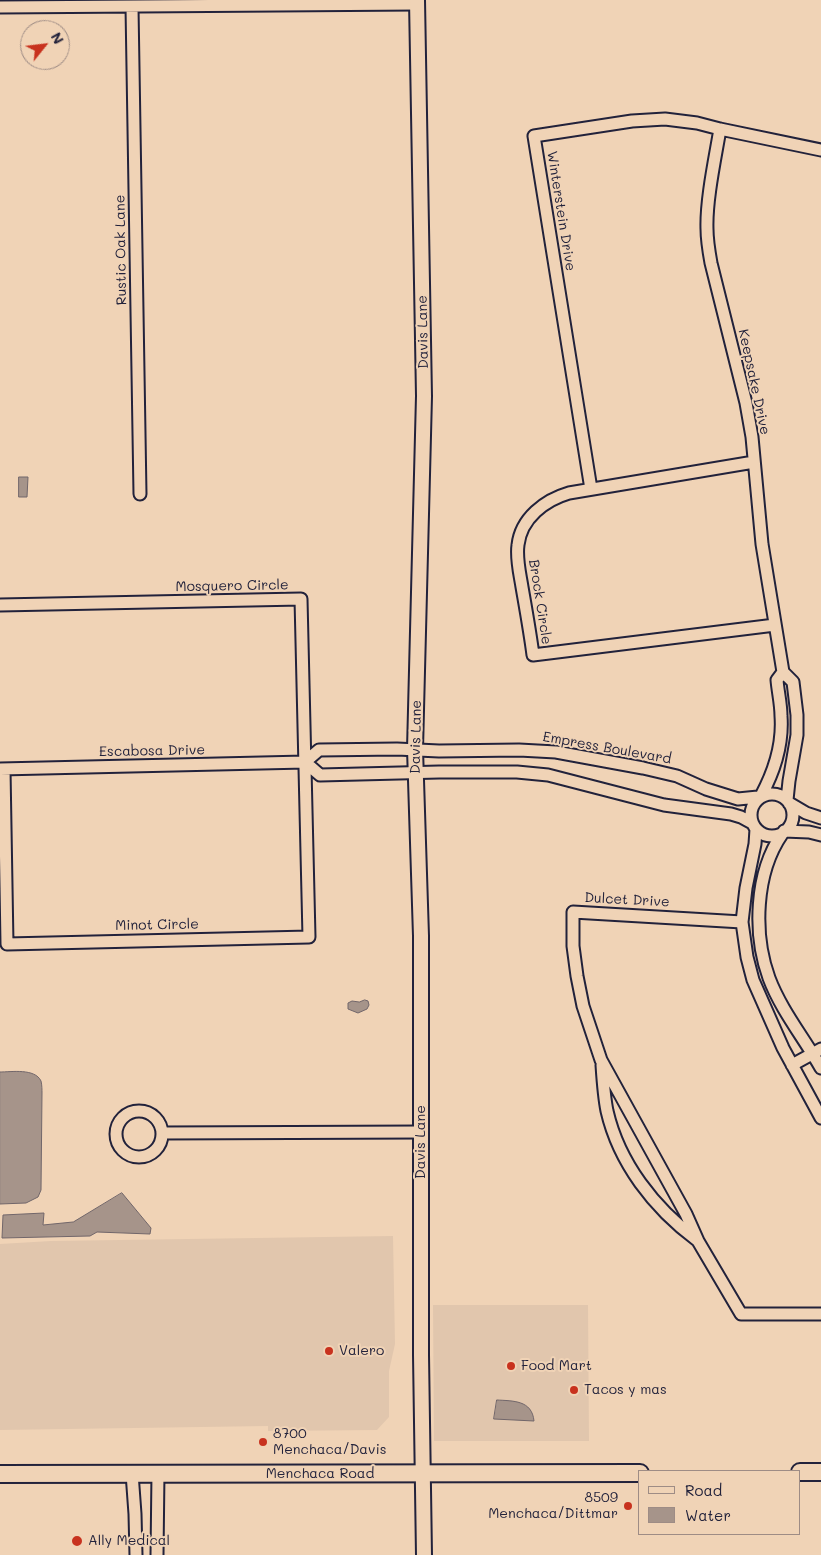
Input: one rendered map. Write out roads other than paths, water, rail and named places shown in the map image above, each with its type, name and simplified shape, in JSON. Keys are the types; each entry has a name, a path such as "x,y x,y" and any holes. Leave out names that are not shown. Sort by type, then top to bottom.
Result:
{"main road":[{"path":"801,1472 821,1472"},
{"name":"Menchaca Road","path":"0,1474 638,1473"}],"street":[{"path":"0,7 417,2"},
{"name":"Davis Lane","path":"417,2 424,396 415,772 421,936 424,1555"},
{"name":"Rustic Oak Lane","path":"132,6 140,494"},
{"name":"Winterstein Drive","path":"591,489 534,136 649,119 681,120 821,150"},
{"name":"Keepsake Drive","path":"720,129 711,186 707,227 708,246 746,403 762,544 783,672 793,682 797,715 797,735 789,781 788,801"},
{"name":"Brock Circle","path":"754,462 568,492 546,502 531,517 522,531 518,544 518,561 533,655 775,625"},
{"name":"Mosquero Circle","path":"0,605 302,599 305,762"},
{"name":"Keepsake Drive","path":"760,797 770,780 778,745 782,717 777,680 783,672"},
{"name":"Escabosa Drive","path":"2,769 305,762 319,750 415,749"},
{"name":"Empress Boulevard","path":"415,749 556,752 668,774 738,799 760,797"},
{"path":"305,762 320,774 517,772 548,775 664,805 731,814 741,817 768,836 783,832 809,832 821,836"},
{"name":"Minot Circle","path":"2,769 7,944 309,937 305,762"},
{"path":"821,818 806,813 778,794 772,793 760,797 751,809 755,844 746,888 742,922 747,957 753,980 792,1065 821,1118"},
{"path":"788,801 793,816 792,823 773,847 761,890 759,920 762,952 769,978 781,1004 817,1052 821,1068"},
{"name":"Dulcet Drive","path":"742,922 573,912 573,946 576,976 586,1015 601,1060 686,1214 698,1241 742,1314 821,1314"},
{"path":"792,1065 817,1052"},
{"name":"Dulcet Drive","path":"601,1060 607,1110 615,1138 629,1165 646,1192 680,1227 698,1241"},
{"path":"132,1111 146,1112 157,1120 162,1133 158,1146 154,1150 149,1154 137,1157 125,1152 117,1142 116,1130 121,1118 132,1111"},
{"path":"162,1133 421,1132"},
{"path":"132,1473 136,1514 136,1555"},
{"path":"157,1555 158,1473"}],"water":[{"path":"19,477 28,477 27,497 19,497"},
{"path":"368,1001 369,1005 367,1009 358,1013 348,1009 348,1003"},
{"path":"0,1072 28,1072 34,1074 41,1081 41,1190 38,1197 26,1203 0,1204"},
{"path":"122,1193 151,1228 150,1234 97,1232 90,1236 2,1238 3,1215 44,1213 43,1225 73,1222"},
{"path":"497,1400 526,1405 530,1409 534,1421 494,1419"}],"place":[{"name":"Valero","path":"329,1351"},
{"name":"Food Mart","path":"511,1366"},
{"name":"Tacos y mas","path":"574,1390"},
{"name":"8700 Menchaca/Davis","path":"263,1442"},
{"name":"8509 Menchaca/Dittmar","path":"628,1506"},
{"name":"Ally Medical","path":"77,1541"}]}
